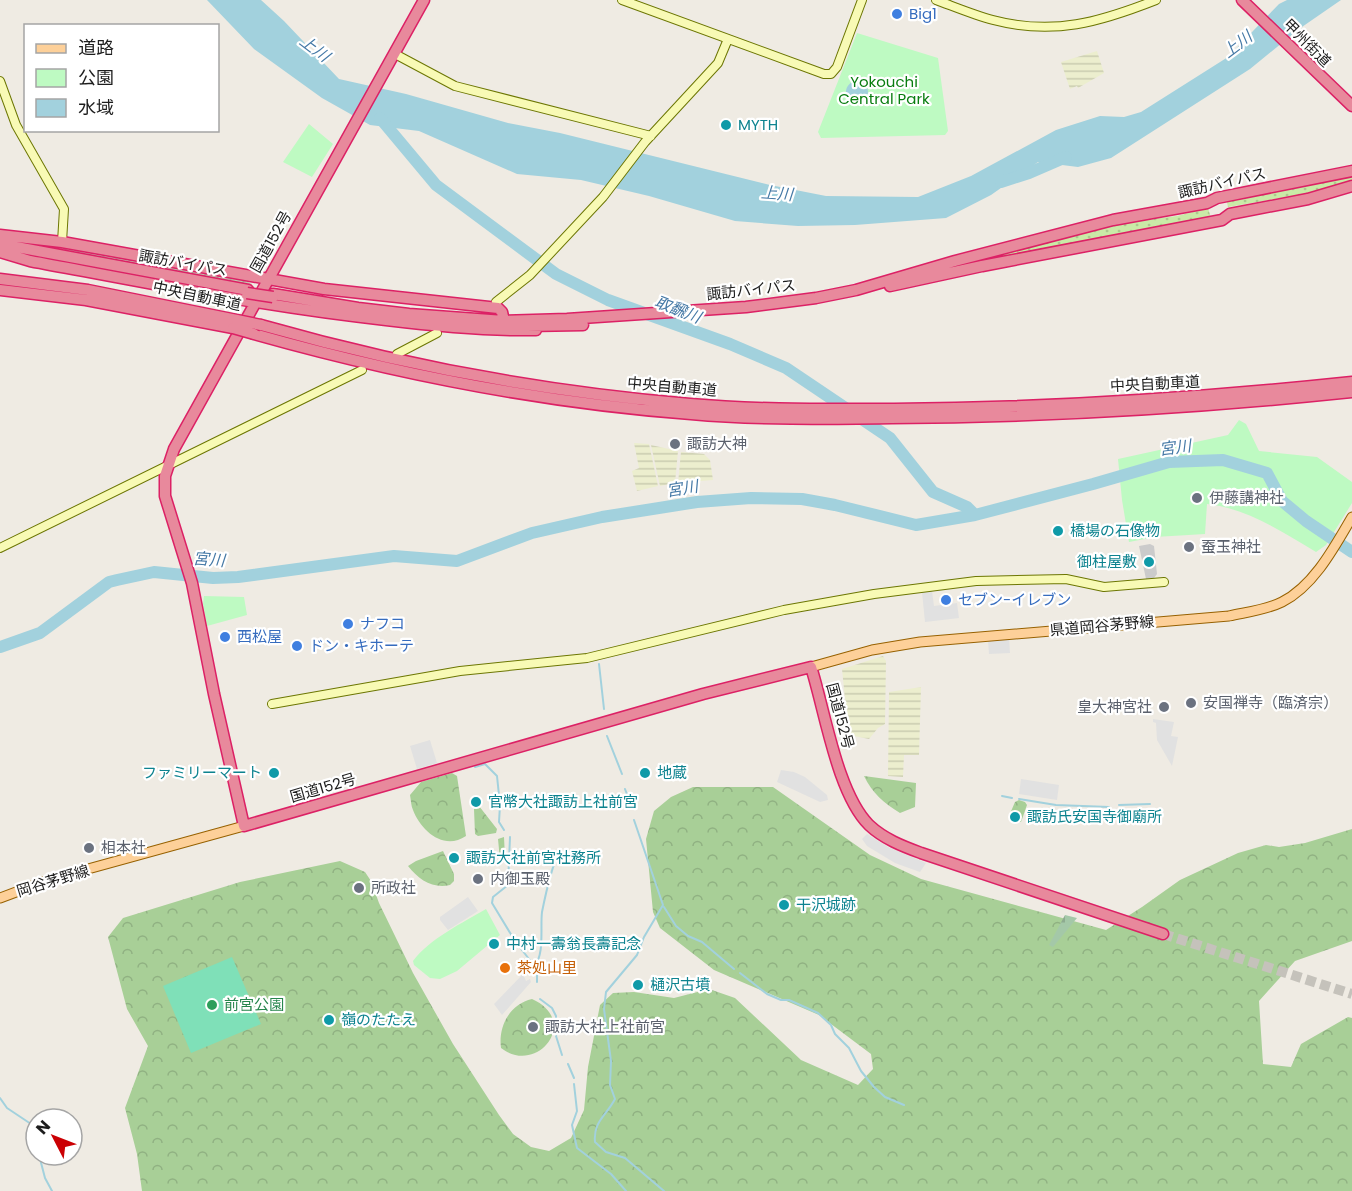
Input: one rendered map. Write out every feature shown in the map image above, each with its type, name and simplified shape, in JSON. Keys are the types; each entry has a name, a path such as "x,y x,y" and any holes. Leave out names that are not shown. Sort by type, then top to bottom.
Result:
{"highway":[{"name":"国道152号","path":"424,0 179,439 167,465 165,496 192,583 244,826 703,694 812,667 848,794 861,815 879,833 894,843 921,854 1163,934"},
{"name":"甲州街道","path":"1242,0 1352,106"},
{"name":"諏訪バイパス","path":"746,309 856,290 1113,220 1352,171"},
{"name":"諏訪バイパス","path":"0,246 248,291 358,308 504,321 567,322 746,309 816,301 982,266 1222,220 1230,214 1308,199 1352,186"},
{"path":"0,235 62,242 324,290 498,308 502,312 504,321"},
{"path":"0,252 30,261 256,303 323,313 442,326 514,330 536,330 541,327"},
{"name":"中央自動車道","path":"0,279 88,290 401,360 496,379 612,397 764,409 949,413"},
{"name":"中央自動車道","path":"0,290 96,302 235,324"},
{"name":"諏訪バイパス","path":"273,295 374,314 541,327 567,322"},
{"name":"中央自動車道","path":"258,329 405,370 489,387 612,406 690,414 771,418 949,413 1191,398 1241,398 1352,392"},
{"name":"中央自動車道","path":"1241,398 1352,382"}],"main road":[{"name":"県道岡谷茅野線","path":"812,667 872,650 920,642 1229,615 1259,610 1281,602 1300,590 1314,574 1352,517"},
{"name":"岡谷茅野線","path":"0,898 48,880 244,826"}],"street":[{"path":"622,0 824,74 831,74 837,67 862,0"},
{"path":"936,0 992,20 1025,27 1049,27 1093,23 1156,0"},
{"path":"496,302 530,275 603,198 648,139 718,63 728,39"},
{"path":"394,57 455,86 648,139"},
{"path":"0,81 16,125 64,209 62,242"},
{"path":"397,354 437,333"},
{"path":"0,548 362,370"},
{"path":"272,704 460,671 587,658 784,610 885,592 976,581 1066,579 1104,587 1164,582"}],"shaded area":[{"path":"1097,51 1104,73 1078,88 1077,86 1070,89 1061,62"},
{"path":"37,242 237,277 252,284 250,288 0,243"},
{"path":"634,443 649,444 658,486 637,491 632,471 639,468"},
{"path":"651,445 678,451 675,483 660,486"},
{"path":"681,452 704,454 710,460 713,480 678,483"},
{"path":"1150,544 1154,546 1157,574 1154,578 1146,579 1139,546"},
{"path":"932,591 934,606 957,603 959,618 925,622 922,592"},
{"path":"1009,638 1010,653 989,654 988,640"},
{"path":"883,656 886,661 885,724 878,728 869,739 854,736 848,729 842,669"},
{"path":"921,687 919,755 904,755 903,777 888,776 889,692"},
{"path":"1153,719 1174,722 1171,736 1178,737 1172,766 1157,740 1156,723"},
{"path":"430,740 437,763 417,769 410,746"},
{"path":"781,770 805,777 827,795 828,800 820,802 777,782"},
{"path":"1021,779 1059,785 1057,800 1019,794"},
{"path":"867,834 888,847 926,863 920,872 895,863 867,846 862,839"},
{"path":"468,897 478,911 448,930 440,917"},
{"path":"523,974 526,981 530,979 531,982 502,1015 494,1004"}],"green space":[{"name":"Yokouchi Central Park","path":"857,33 938,58 948,131 945,135 821,138 818,132"},
{"path":"309,124 333,144 312,177 283,162"},
{"path":"1352,174 1352,183 1328,190 1228,207 1226,198"},
{"path":"1208,208 1211,218 922,277 943,268 1112,224 1177,216"},
{"path":"1239,420 1246,424 1259,451 1317,457 1352,482 1352,503 1326,545 1316,552 1250,516 1222,506 1207,504 1205,534 1155,537 1129,542 1118,459 1228,435"},
{"path":"204,596 244,597 247,615 207,626"},
{"path":"452,773 457,776 466,836 450,841 434,837 427,831 412,808 410,795 421,782"},
{"path":"864,776 916,783 915,807 900,813 879,797"},
{"path":"693,787 773,787 870,855 921,879 1106,930 1180,880 1238,853 1266,845 1279,847 1305,843 1352,829 1352,941 1295,961 1259,1001 1263,1064 1291,1067 1301,1044 1348,1017 1352,1018 1352,1191 142,1191 137,1154 125,1108 148,1046 127,1009 108,937 123,918 240,882 340,861 365,872 413,973 453,1044 513,1134 531,1147 549,1151 571,1138 584,1110 588,1067 600,1005 613,993 634,992 674,998 709,989 735,998 801,1060 858,1085 873,1069 871,1054 819,1015 714,970 660,928 653,912 646,839 654,811 671,797"},
{"path":"1019,800 1027,805 1021,822 1010,821 1009,816 1015,802"},
{"path":"479,806 497,829 496,833 478,836 475,834 474,809"},
{"path":"504,837 505,858 500,860 498,839"},
{"path":"443,851 454,874 454,881 450,885 438,886 427,882 408,866 416,861"},
{"path":"486,909 500,935 457,971 440,979 430,978 414,965 413,961 428,945"},
{"path":"1065,915 1077,918 1053,947 1049,945"},
{"name":"前宮公園","path":"232,957 261,1024 191,1053 163,986"},
{"path":"532,999 546,1009 553,1020 553,1032 540,1051 528,1055 515,1055 501,1048 501,1032 512,1011"}],"water":[{"path":"207,0 261,0 339,79 406,94 508,123 560,133 770,185 826,196 918,197 971,176 1056,130 1100,116 1124,117 1141,112 1228,57 1279,4 1287,0 1341,0 1299,29 1250,69 1111,158 1078,167 1038,162 991,195 946,218 855,225 798,226 735,221 649,196 581,180 517,174 419,131 370,125 322,98 254,49"},
{"path":"853,81 861,81 868,88 868,96 861,103 853,103 846,96 846,88"}],"waterway":[{"name":"取飜川","path":"380,118 436,185 556,274 608,300 730,344 786,368 890,438 933,492 967,507 975,515"},
{"name":"上川","path":"1001,182 1066,157"},
{"name":"宮川","path":"0,647 40,633 109,582 154,572 213,578 238,577 394,556 457,561 532,533 602,517 697,502 751,498 802,499 916,525 975,515 1169,462 1223,460 1267,473 1282,501 1306,521 1352,552"},
{"path":"599,664 604,709"},
{"path":"607,736 622,774"},
{"path":"475,767 485,764 497,776 499,822 504,830"},
{"path":"625,789 628,797"},
{"path":"1002,796 1012,798"},
{"path":"1019,799 1056,805 1109,807"},
{"path":"1119,805 1150,804"},
{"path":"634,820 663,905 644,937 637,955 606,992 604,1009 611,1061 610,1085 615,1099 598,1124 595,1142 606,1152 625,1158 664,1191"},
{"path":"510,837 508,885 493,897 492,903 515,941 536,968"},
{"path":"534,967 540,955 545,896 560,849"},
{"path":"664,907 676,926 688,936 702,942 734,969"},
{"path":"740,973 767,994 781,1000 789,1000 818,1013 849,1048 861,1071 874,1087 885,1097 904,1105"},
{"path":"537,974 537,982"},
{"path":"540,999 552,1008 556,1016 556,1036 562,1055"},
{"path":"568,1064 574,1078"},
{"path":"574,1084 577,1111 572,1125 577,1148 611,1174 626,1191"},
{"path":"0,1098 7,1108 24,1119"},
{"path":"42,1167 52,1191"}],"tunnel":[{"path":"1163,934 1352,994"}],"place":[{"name":"Big1","path":"897,14"},
{"name":"MYTH","path":"726,125"},
{"name":"諏訪大神","path":"675,444"},
{"name":"伊藤講神社","path":"1197,498"},
{"name":"橋場の石像物","path":"1058,531"},
{"name":"蚕玉神社","path":"1189,547"},
{"name":"御柱屋敷","path":"1149,562"},
{"name":"セブン-イレブン","path":"946,600"},
{"name":"ナフコ","path":"348,624"},
{"name":"西松屋","path":"225,637"},
{"name":"ドン・キホーテ","path":"297,646"},
{"name":"安国禅寺（臨済宗）","path":"1191,703"},
{"name":"皇大神宮社","path":"1164,707"},
{"name":"ファミリーマート","path":"274,773"},
{"name":"地蔵","path":"645,773"},
{"name":"官幣大社諏訪上社前宮","path":"476,802"},
{"name":"諏訪氏安国寺御廟所","path":"1015,817"},
{"name":"相本社","path":"89,848"},
{"name":"諏訪大社前宮社務所","path":"454,858"},
{"name":"内御玉殿","path":"478,879"},
{"name":"所政社","path":"359,888"},
{"name":"干沢城跡","path":"784,905"},
{"name":"中村一壽翁長壽記念","path":"494,944"},
{"name":"茶処山里","path":"505,968"},
{"name":"樋沢古墳","path":"638,985"},
{"name":"前宮公園","path":"212,1005"},
{"name":"嶺のたたえ","path":"329,1020"},
{"name":"諏訪大社上社前宮","path":"533,1027"}]}
